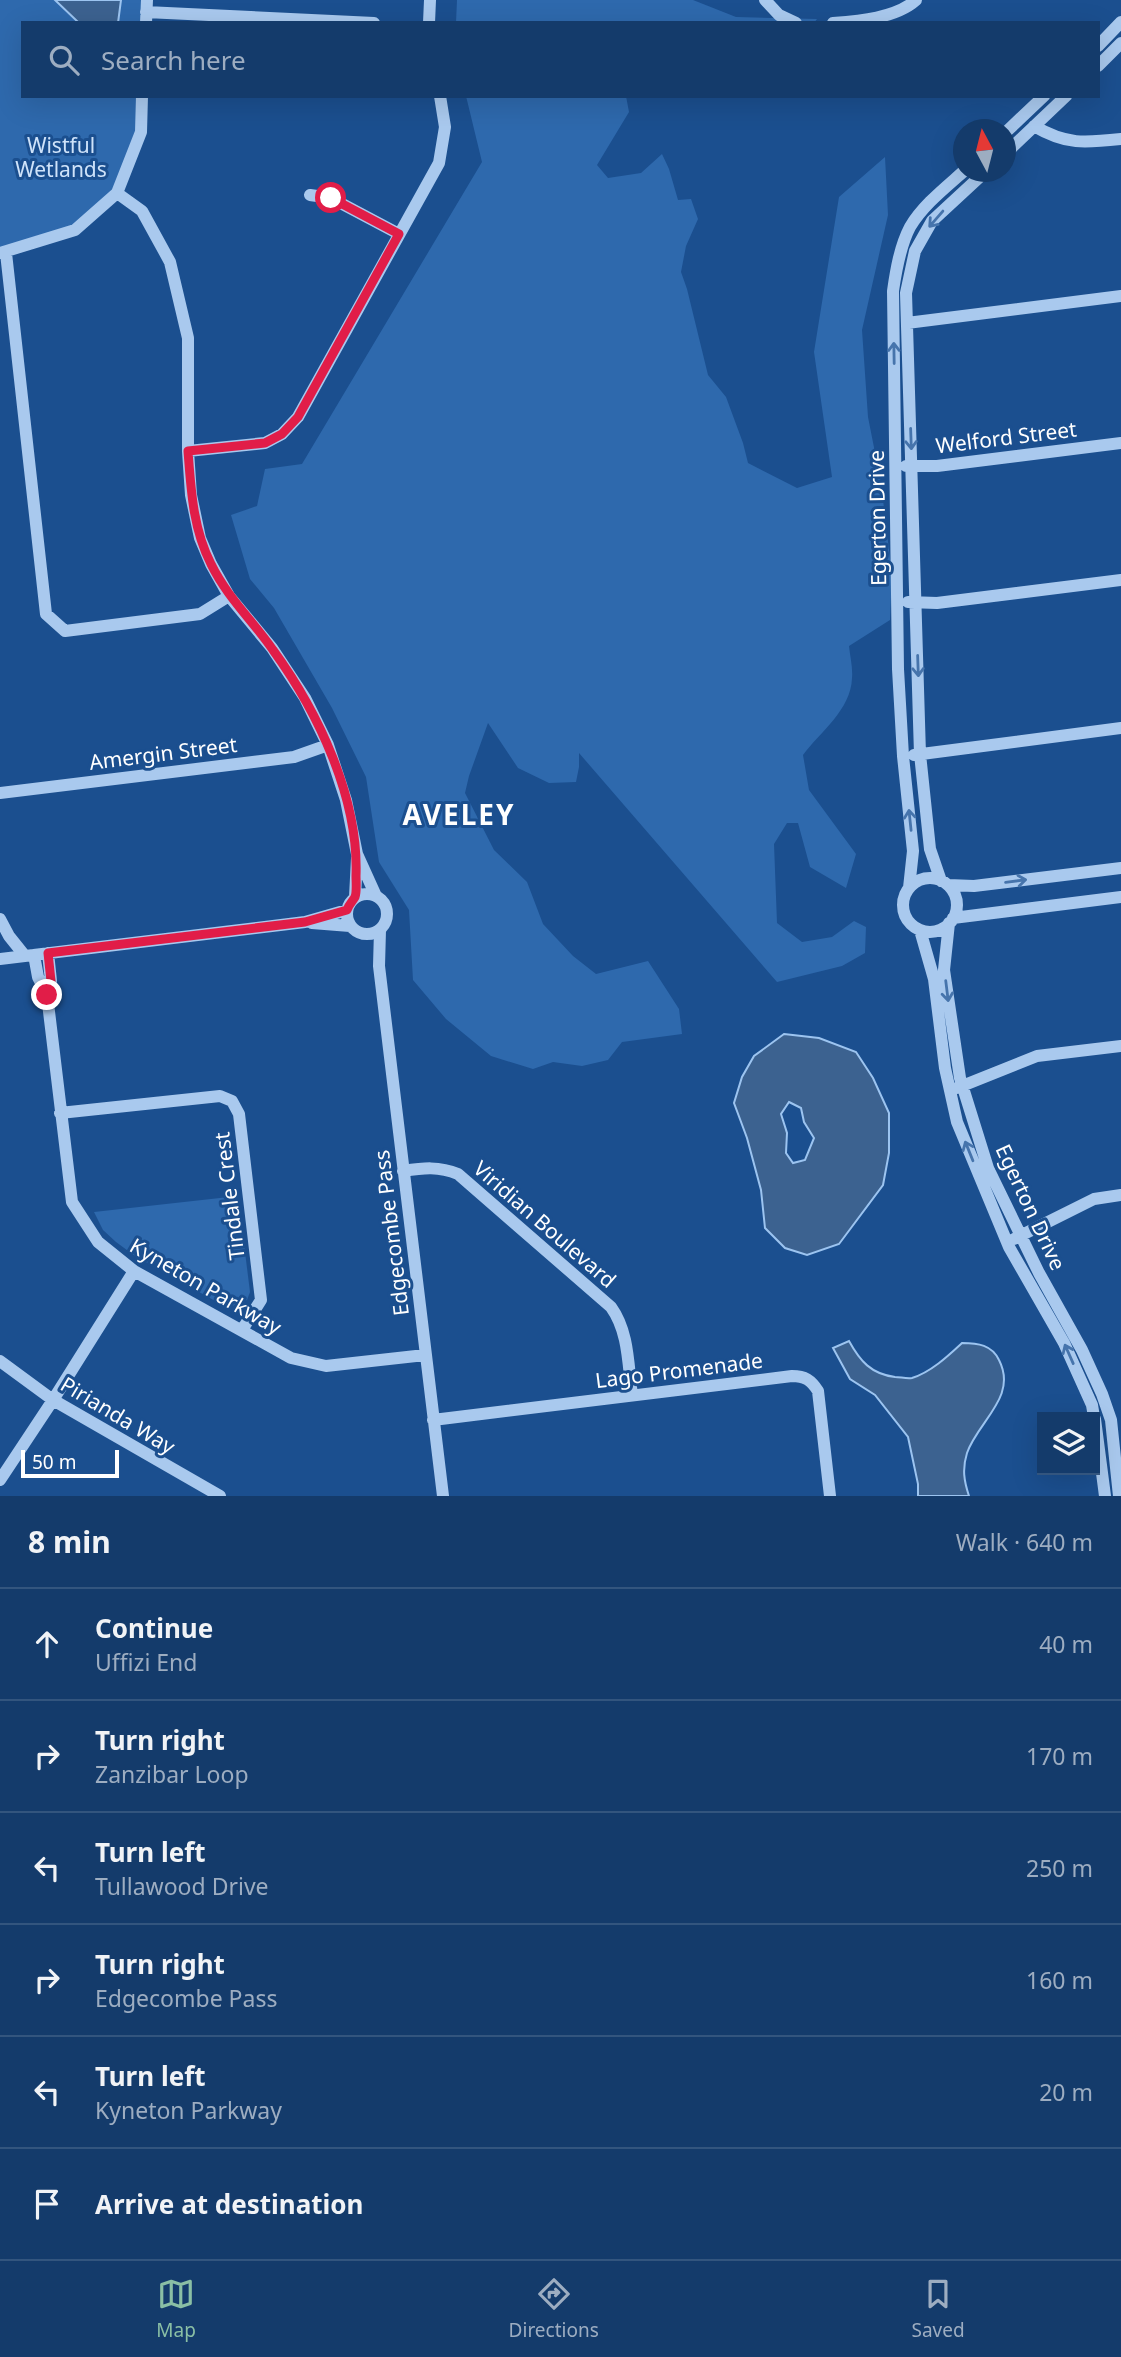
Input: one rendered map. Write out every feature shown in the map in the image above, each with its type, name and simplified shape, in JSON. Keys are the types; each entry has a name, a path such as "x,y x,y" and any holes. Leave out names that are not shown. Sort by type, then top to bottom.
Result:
{"street":[{"path":"426,21 430,0"},
{"path":"765,0 779,15 792,21"},
{"path":"853,21 892,13 916,0"},
{"path":"146,12 333,21"},
{"path":"1100,45 1121,22"},
{"path":"1100,64 1121,43"},
{"path":"142,98 141,132 117,193 75,230 3,253 46,614 65,631 200,614 229,596"},
{"path":"188,451 265,443 282,434 298,417 439,163 444,127 440,98"},
{"path":"1016,123 1042,98"},
{"path":"1016,143 1064,98"},
{"path":"1034,126 1051,136 1068,141 1086,143 1121,139"},
{"name":"Egerton Drive","path":"909,888 913,851 903,756 898,668 893,291 897,263 910,227 932,200 953,181"},
{"name":"Egerton Drive","path":"945,883 930,849 920,754 906,293 915,251 932,221 974,182"},
{"path":"117,193 142,211 170,262 188,338 188,451 191,495 200,538 229,596 272,648 306,698 328,745 346,800 357,854 376,896"},
{"path":"310,195 331,198 399,234"},
{"path":"907,323 1121,296"},
{"name":"Welford Street","path":"895,466 937,466 1121,443"},
{"path":"897,601 937,603 1121,580"},
{"path":"903,756 1121,729"},
{"name":"Amergin Street","path":"0,793 294,757 328,745"},
{"path":"350,926 346,916 355,897 357,854"},
{"path":"1121,868 974,886 923,879 909,888 905,896 904,912 920,930 935,931 951,921 1121,897"},
{"path":"945,883 953,891 957,905 951,921"},
{"path":"305,922 350,926 363,934 380,930 387,918 382,900 365,894 355,897"},
{"path":"0,959 305,922 347,910"},
{"name":"Kyneton Parkway","path":"0,919 9,936 29,955 47,995 72,1202 98,1242 134,1271 291,1358 326,1366 425,1355"},
{"name":"Egerton Drive","path":"951,921 944,970 957,1122 1007,1242 1064,1343 1093,1412"},
{"name":"Edgecombe Pass","path":"380,930 379,966 443,1496"},
{"name":"Egerton Drive","path":"920,930 934,979 945,1068 1020,1235 1116,1419 1119,1496"},
{"name":"Edgecombe Pass","path":"363,934 379,966"},
{"name":"Kyneton Parkway","path":"47,995 51,981 48,953"},
{"path":"956,1088 1037,1056 1121,1046"},
{"name":"Tindale Crest","path":"60,1113 220,1096 232,1101 239,1114 261,1300 242,1330"},
{"name":"Viridian Boulevard","path":"403,1171 433,1167 458,1174 611,1307 619,1317 625,1335 632,1395"},
{"path":"1007,1242 1094,1199 1121,1195"},
{"path":"0,1480 134,1271"},
{"name":"Pirianda Way","path":"0,1362 53,1400 219,1496"},
{"name":"Lago Promenade","path":"433,1420 803,1376 813,1382 818,1391 830,1496"},
{"name":"Egerton Drive","path":"1100,1458 1105,1496"}],"green space":[{"name":"Wistful Wetlands","path":"0,0 147,0 146,21 21,21 21,98 142,98 141,134 113,189 74,231 0,252"},
{"path":"457,0 693,0 736,17 817,19 816,21 456,21"},
{"path":"466,98 626,98 629,112 597,165 608,178 641,173 662,154 678,200 691,199 698,219 686,246 681,272 708,375 726,397 748,463 797,488 832,477 814,352 839,197 885,157 888,215 862,330 868,417 881,483 892,575 890,620 849,646 852,674 846,700 834,720 803,755 809,790 856,854 846,888 810,867 798,823 787,823 774,844 777,923 802,942 832,937 854,921 866,927 865,953 842,966 777,982 579,753 576,782 549,783 518,768 488,723 465,793 494,850 527,882 543,924 573,956 596,974 648,961 679,1009 682,1034 622,1042 608,1060 582,1066 553,1062 533,1069 491,1056 446,1019 413,980 409,910 379,862 366,777 332,708 274,608 250,579 231,515 257,506 265,469 302,464 482,162"},
{"path":"238,1196 250,1292 247,1300 230,1307 135,1256 103,1230 94,1212"}],"shaded area":[{"path":"55,0 121,0 118,21 77,21"},
{"path":"784,1034 819,1038 856,1052 873,1078 889,1113 889,1153 883,1185 839,1244 807,1255 785,1248 765,1228 761,1190 734,1103 742,1077 754,1056","holes":["789,1102 801,1108 804,1122 814,1138 805,1160 793,1163 786,1153 787,1133 781,1114"]},
{"path":"849,1341 857,1355 873,1370 906,1378 912,1378 932,1368 962,1343 984,1346 993,1351 1004,1373 1004,1386 967,1453 964,1475 969,1496 918,1496 908,1437 875,1395 850,1379 833,1348"}],"district":[{"name":"AVELEY","path":"459,814"}],"route":[{"path":"47,995 51,981 48,953 305,922 347,910 355,897 357,854 346,800 328,745 306,698 272,648 229,596 211,564 200,538 191,495 188,451 265,443 282,434 298,417 399,234 331,198"}]}
